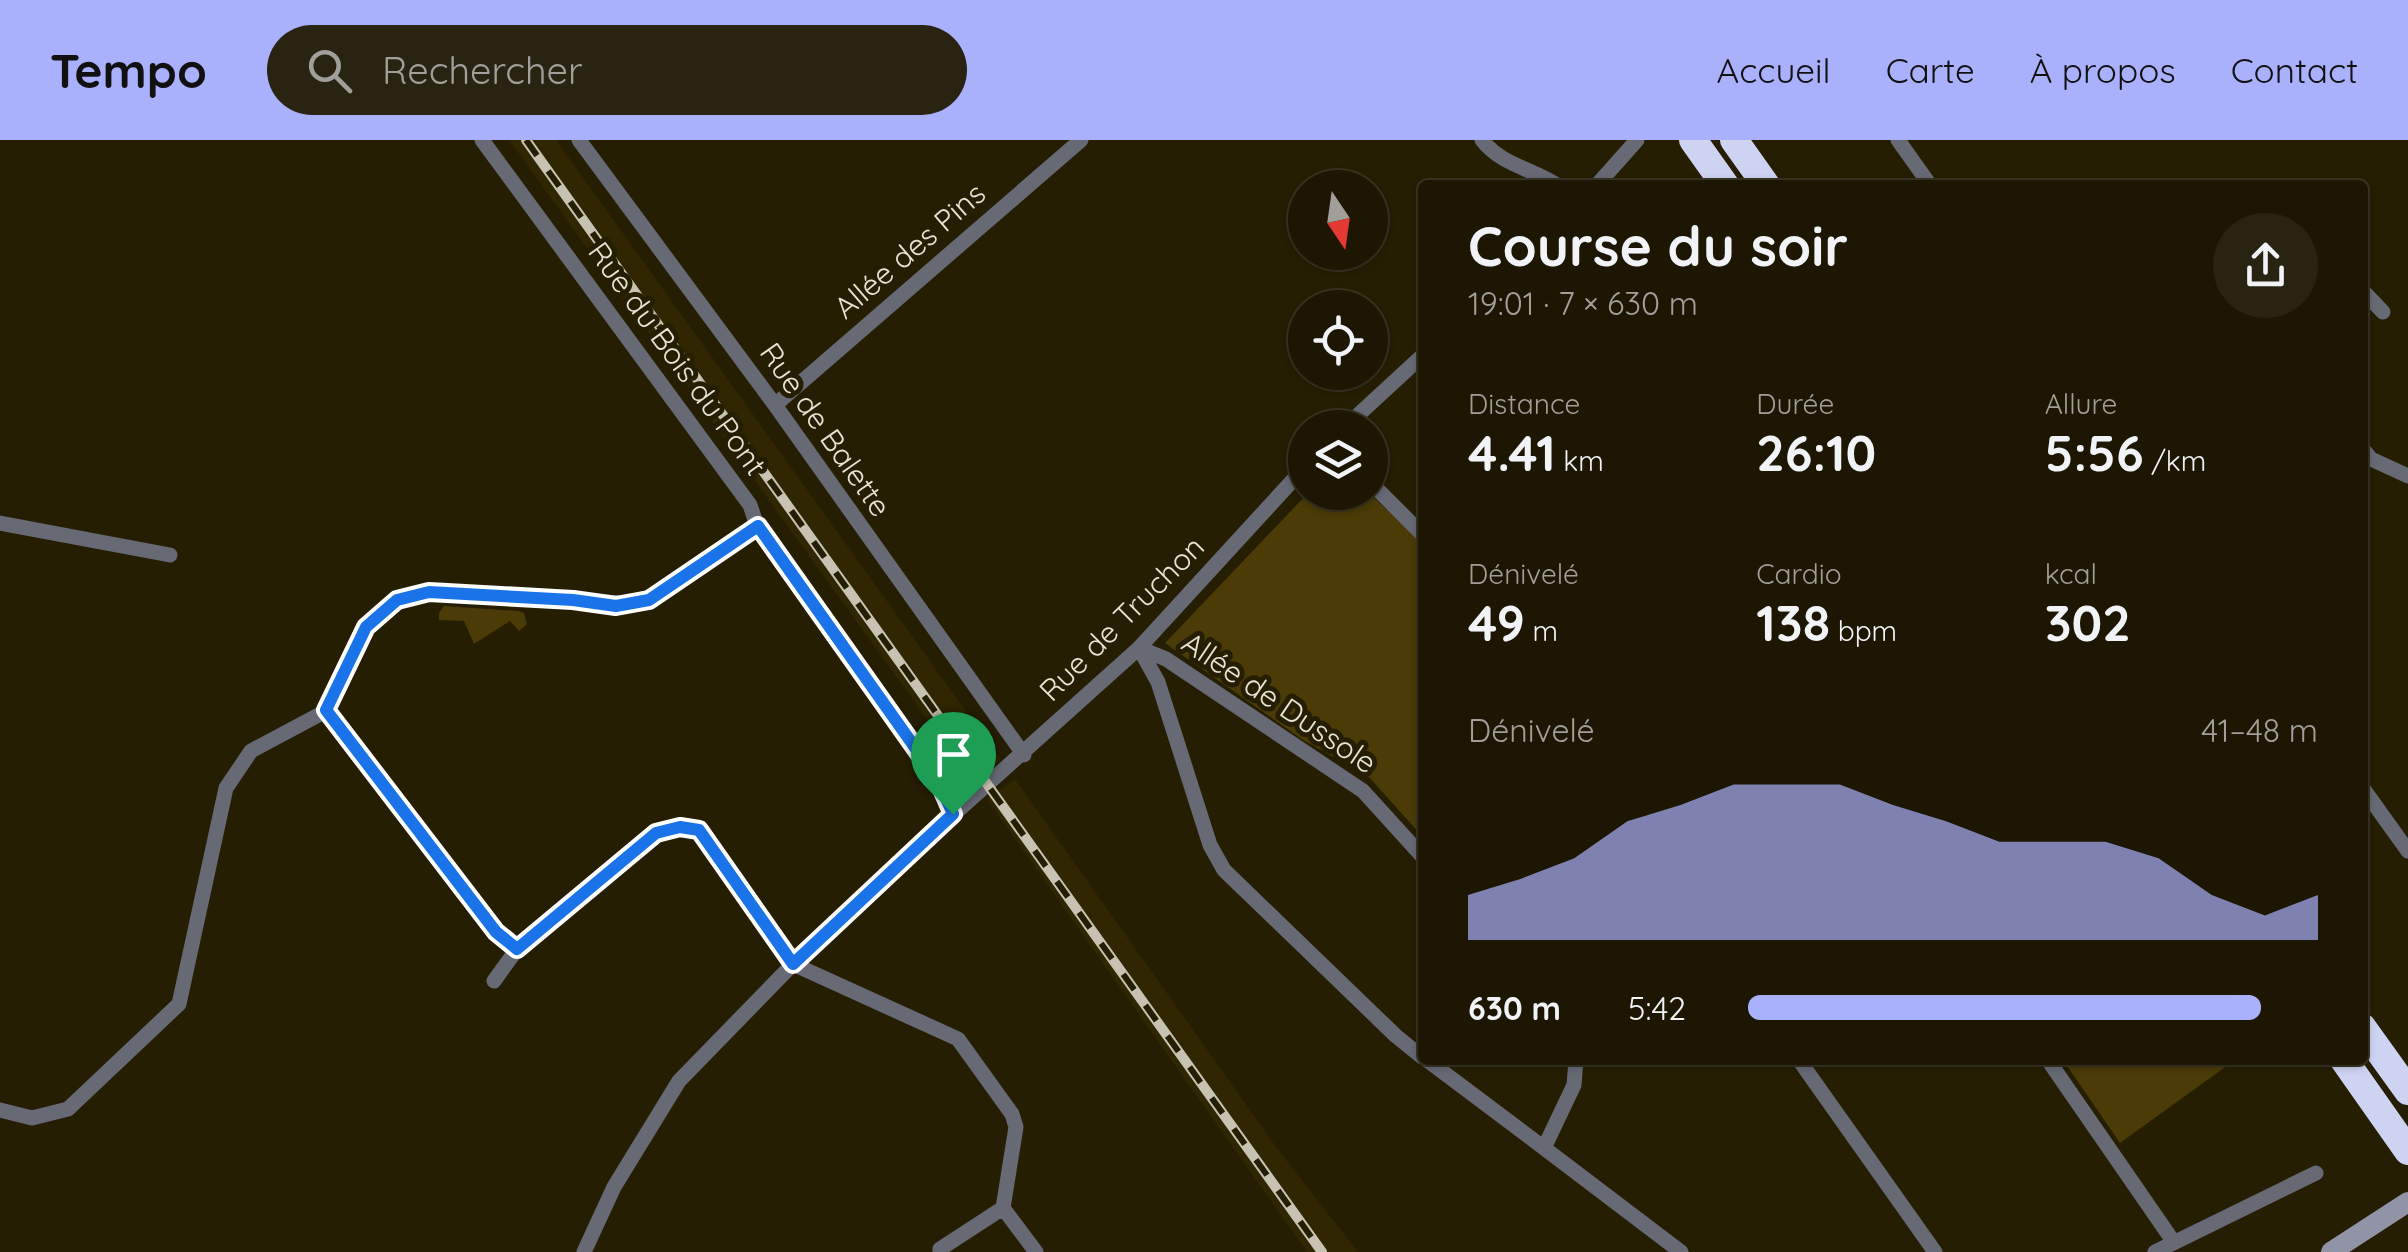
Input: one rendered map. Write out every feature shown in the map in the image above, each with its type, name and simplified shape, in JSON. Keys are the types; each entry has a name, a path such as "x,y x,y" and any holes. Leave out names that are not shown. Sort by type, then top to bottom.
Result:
{"highway":[{"path":"1693,140 1721,180"},
{"path":"1734,140 1762,180"},
{"path":"2368,1035 2408,1091"},
{"path":"2348,1065 2408,1150"}],"street":[{"name":"Rue du Bois du Pont","path":"482,140 740,490 758,526 938,780 953,814"},
{"name":"Rue de Balette","path":"579,140 774,404 1024,755"},
{"name":"Allée des Pins","path":"774,404 1080,140"},
{"path":"1482,140 1495,156 1550,180"},
{"path":"1602,180 1637,140"},
{"path":"1898,140 1926,180"},
{"path":"2368,296 2383,312"},
{"path":"1364,410 1418,360"},
{"path":"2368,455 2408,476"},
{"name":"Rue de Truchon","path":"584,1252 614,1187 679,1081 793,964 1139,648 1288,486"},
{"path":"1388,500 1418,530"},
{"path":"0,523 170,556"},
{"path":"0,1110 32,1118 68,1109 179,1004 226,788 251,752 326,710 366,627 397,600 429,592 616,606 638,604 758,526"},
{"path":"1139,648 1158,682 1210,845 1224,870 1418,1053"},
{"name":"Allée de Dussole","path":"1139,648 1166,658 1364,790 1418,851"},
{"path":"326,710 496,932 517,949"},
{"path":"2368,795 2408,850"},
{"path":"494,981 517,949 656,833 680,827 699,830 793,964 958,1040 1012,1114 1016,1127 1003,1208 1036,1252"},
{"path":"1434,1065 1682,1252"},
{"path":"1544,1148 1574,1086 1576,1065"},
{"path":"1803,1065 1934,1252"},
{"path":"2051,1065 2173,1241"},
{"path":"2155,1252 2316,1173"},
{"path":"2331,1252 2407,1203"},
{"path":"940,1252 1003,1208"}],"shaded area":[{"path":"509,140 556,140 1001,760 973,783"},
{"path":"1292,510 1387,510 1418,539 1418,832 1368,776 1303,740 1165,643"},
{"path":"444,606 519,611 524,613 527,624 519,631 510,621 474,644 464,621 439,620"},
{"path":"1015,779 1277,1148 1358,1252 1307,1252 987,799"},
{"path":"2066,1065 2228,1065 2120,1143"}],"railway":[{"path":"526,140 1322,1252"}],"route":[{"path":"758,526 938,780 953,814 793,964 699,830 680,827 656,833 517,949 496,932 326,710 366,627 397,600 429,592 616,606 638,604 758,526"}]}
